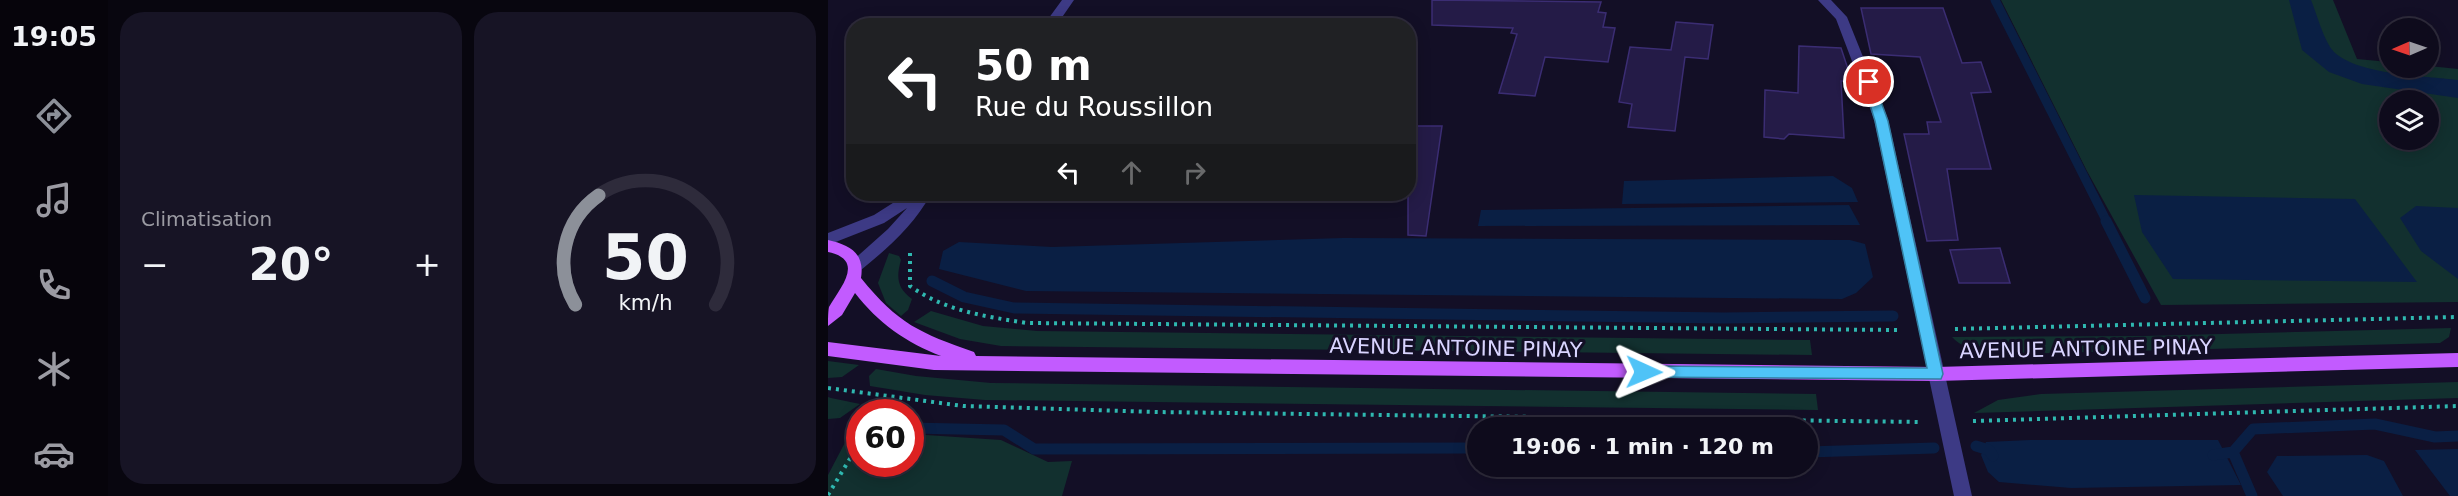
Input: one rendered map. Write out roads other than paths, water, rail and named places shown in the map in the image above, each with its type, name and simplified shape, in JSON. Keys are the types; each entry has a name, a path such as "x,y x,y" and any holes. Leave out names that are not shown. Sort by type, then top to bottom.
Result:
{"main road":[{"name":"AVENUE ANTOINE PINAY","path":"828,246 848,254 855,274 870,303 899,329 946,352 994,364"},
{"path":"828,319 847,299 855,274"},
{"name":"AVENUE ANTOINE PINAY","path":"828,349 906,361 994,364 1936,374 2458,360"}],"street":[{"path":"1055,18 1068,0"},
{"path":"1824,0 1841,17 1881,118 1962,496"},
{"path":"828,239 879,219 906,201"},
{"path":"855,274 895,233 920,201"}],"water":[{"path":"2289,0 2311,0 2327,42 2339,56 2353,63 2379,70 2379,78 2458,80 2458,98 2439,95 2439,90 2403,90 2362,84 2329,72 2302,50"},
{"path":"1833,176 1852,188 1858,202 1622,204 1624,181"},
{"path":"2134,195 2355,199 2417,282 2173,279 2142,232"},
{"path":"1849,205 1860,225 1478,226 1481,210"},
{"path":"2416,206 2458,208 2458,279 2421,251 2400,218"},
{"path":"1343,238 1850,240 1865,244 1873,277 1856,293 1842,299 1026,291 939,269 943,251 959,242 1052,247"},
{"path":"2218,440 2241,485 2071,488 1999,482 1988,472 1981,455 1986,442"},
{"path":"2458,449 2458,496 2450,496 2415,450"},
{"path":"2367,455 2384,461 2403,496 2283,496 2267,472 2277,456"}],"waterway":[{"path":"1995,0 2107,222"},
{"path":"2106,221 2145,298"},
{"path":"932,281 964,297 1014,308 1724,318 1893,316"},
{"path":"2233,452 2253,429 2375,424 2435,437 2458,436"},
{"path":"924,428 1004,430 1034,449 1467,448"},
{"path":"1976,446 1989,450 1993,456"},
{"path":"1818,452 1934,448"},
{"path":"2213,455 2233,452"},
{"path":"2233,452 2252,496"}]}
